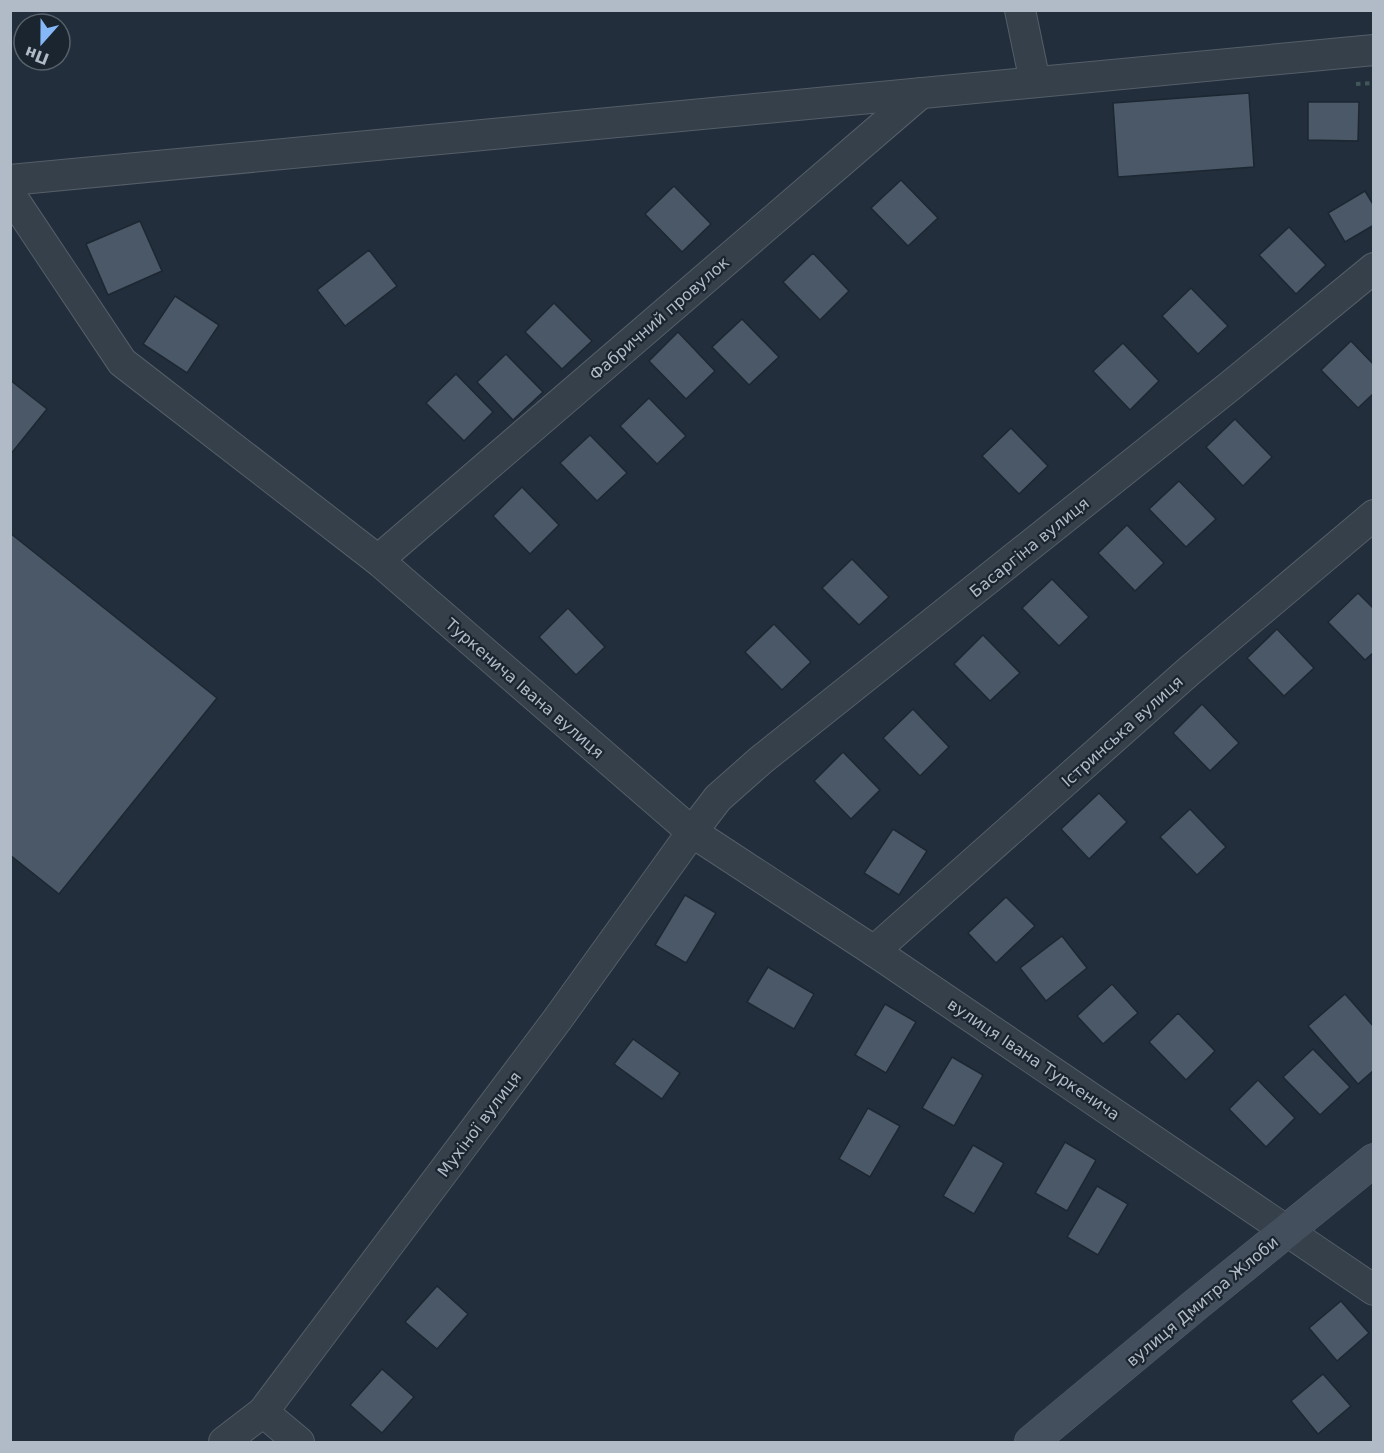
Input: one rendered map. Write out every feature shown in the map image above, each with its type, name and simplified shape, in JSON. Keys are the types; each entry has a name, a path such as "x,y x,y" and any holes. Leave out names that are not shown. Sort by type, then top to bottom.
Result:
{"main road":[{"name":"вулиця Дмитра Жлоби","path":"1031,1443 1192,1307 1374,1160"}],"street":[{"path":"1020,10 1035,82"},
{"path":"10,180 1374,50"},
{"name":"Фабричний провулок","path":"387,551 921,93"},
{"name":"Туркенича Івана вулиця","path":"10,194 122,362 387,551 692,832"},
{"name":"Басаргіна вулиця","path":"692,832 718,798 761,760 1221,394 1374,268"},
{"name":"Істринська вулиця","path":"874,951 1188,672 1374,514"},
{"name":"вулиця Івана Туркенича","path":"692,832 874,951 1374,1290"},
{"name":"Мухіної вулиця","path":"224,1443 263,1412 557,1020 692,832"},
{"path":"263,1412 299,1443"}],"building":[{"path":"1249,93 1254,167 1118,177 1113,103"},
{"path":"1308,102 1359,102 1358,141 1308,140"},
{"path":"901,180 938,218 908,246 871,208"},
{"path":"674,186 711,224 682,252 645,214"},
{"path":"1365,191 1374,206 1374,225 1345,242 1328,213"},
{"path":"140,221 162,271 108,295 86,244"},
{"path":"1289,227 1326,265 1296,294 1259,255"},
{"path":"369,250 397,286 345,326 317,290"},
{"path":"813,253 849,291 820,320 783,282"},
{"path":"1191,288 1228,326 1198,354 1162,316"},
{"path":"175,296 219,325 187,373 143,344"},
{"path":"554,303 592,341 562,369 525,332"},
{"path":"742,319 779,357 749,385 712,347"},
{"path":"678,332 715,371 686,399 649,361"},
{"path":"1351,341 1374,365 1374,393 1358,408 1321,370"},
{"path":"1123,343 1159,381 1130,410 1093,371"},
{"path":"506,354 543,392 513,420 477,382"},
{"path":"456,374 493,412 464,441 426,403"},
{"path":"10,380 47,409 10,455"},
{"path":"649,398 686,436 657,464 620,426"},
{"path":"1235,419 1272,457 1243,486 1206,447"},
{"path":"1011,428 1048,466 1019,494 982,456"},
{"path":"590,435 627,473 597,501 560,463"},
{"path":"1179,481 1216,519 1186,547 1149,509"},
{"path":"522,487 559,525 530,554 493,516"},
{"path":"1127,525 1164,563 1135,591 1098,553"},
{"path":"10,533 217,698 59,894 10,855"},
{"path":"852,559 889,597 859,625 822,588"},
{"path":"1052,579 1089,617 1059,646 1022,608"},
{"path":"1358,593 1374,609 1374,652 1365,660 1328,622"},
{"path":"568,608 605,647 576,675 539,637"},
{"path":"774,624 811,662 782,690 745,652"},
{"path":"1277,629 1314,668 1284,696 1247,658"},
{"path":"983,635 1020,673 990,701 954,664"},
{"path":"1202,704 1239,743 1210,771 1173,733"},
{"path":"913,709 949,747 920,776 883,738"},
{"path":"843,752 880,790 851,819 814,781"},
{"path":"1099,793 1127,822 1089,859 1061,829"},
{"path":"1190,809 1226,847 1197,875 1160,837"},
{"path":"893,829 927,851 899,895 864,873"},
{"path":"685,895 716,913 686,963 655,945"},
{"path":"1006,897 1035,926 996,963 968,933"},
{"path":"1062,936 1087,968 1046,1001 1020,968"},
{"path":"768,967 814,994 794,1029 747,1002"},
{"path":"1112,984 1138,1013 1103,1044 1077,1016"},
{"path":"1345,994 1374,1027 1374,1070 1358,1084 1308,1026"},
{"path":"885,1004 916,1022 886,1073 855,1055"},
{"path":"1178,1013 1215,1051 1186,1080 1149,1042"},
{"path":"633,1039 680,1073 662,1099 614,1064"},
{"path":"1313,1049 1350,1087 1320,1115 1283,1077"},
{"path":"952,1057 983,1075 954,1126 922,1108"},
{"path":"1258,1080 1295,1118 1266,1147 1229,1109"},
{"path":"868,1108 900,1126 870,1177 839,1159"},
{"path":"1065,1142 1096,1160 1067,1211 1035,1193"},
{"path":"973,1145 1004,1163 974,1214 943,1196"},
{"path":"1097,1186 1128,1204 1098,1255 1067,1237"},
{"path":"437,1286 468,1314 437,1349 405,1322"},
{"path":"1341,1301 1369,1333 1337,1361 1309,1328"},
{"path":"382,1369 414,1397 382,1433 350,1405"},
{"path":"1323,1374 1351,1406 1318,1434 1291,1401"}]}
